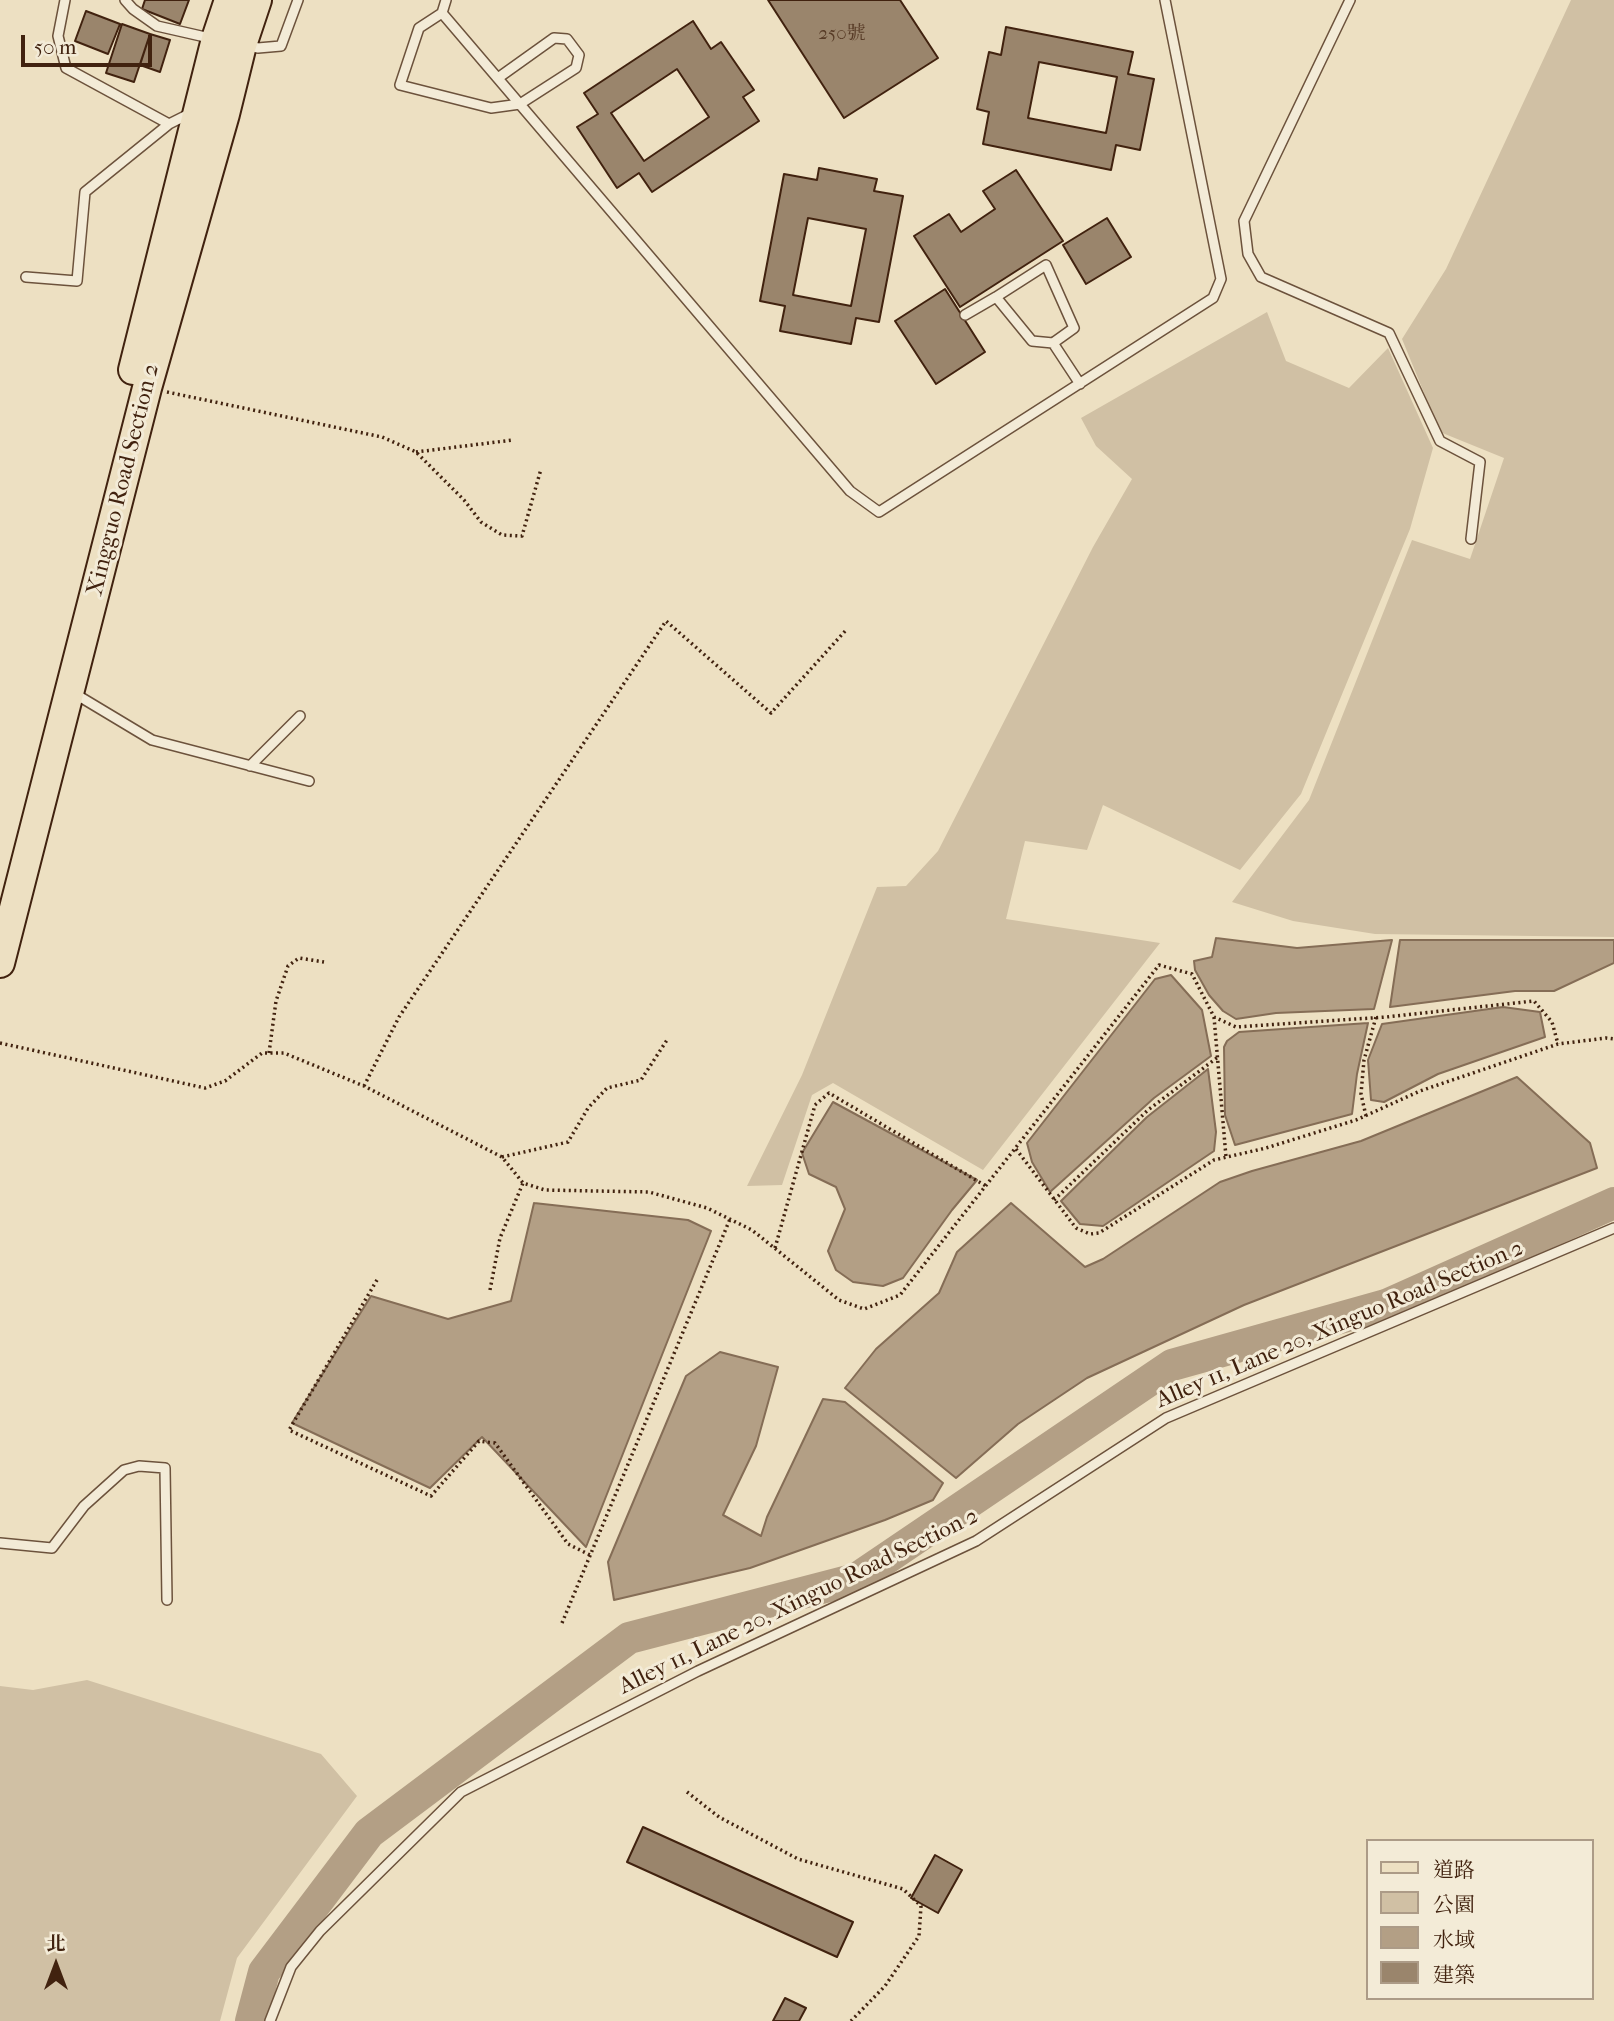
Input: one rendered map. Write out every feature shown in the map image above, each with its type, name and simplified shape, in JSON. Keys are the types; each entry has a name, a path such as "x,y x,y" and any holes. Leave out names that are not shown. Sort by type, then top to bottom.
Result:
{"main road":[{"name":"Xingguo Road Section 2","path":"0,963 147,388 225,114 229,0"},
{"name":"Xingguo Road Section 2","path":"0,898 199,109 229,42 257,0"}],"lane":[{"path":"65,0 58,36 66,68 169,124"},
{"path":"125,0 157,26 258,48 281,46 298,0"},
{"path":"446,0 442,13 419,28 400,85 491,108 520,103 576,68 579,55 567,39 554,38 498,78"},
{"path":"442,13 850,491 879,512 1213,298 1221,279 1165,0"},
{"path":"1350,0 1244,221 1248,254 1261,277 1389,333 1440,440 1480,462 1471,539"},
{"path":"26,277 77,281 85,192 169,124 199,109"},
{"path":"965,315 1046,265 1074,328 1053,343 1032,341 996,297"},
{"path":"1053,343 1080,383"},
{"path":"71,691 152,740 309,781"},
{"path":"250,765 300,716"},
{"name":"Alley 11, Lane 20, Xinguo Road Section 2","path":"270,2021 291,1967 320,1931 461,1792 698,1671 976,1541 1166,1418 1614,1228"},
{"path":"0,1543 52,1548 84,1506 124,1470 139,1466 165,1468 167,1600"}],"path":[{"path":"147,388 382,437 416,453 464,500 481,522 502,535 522,536 541,469"},
{"path":"416,453 513,440"},
{"path":"364,1086 399,1017 666,621 771,713 847,629"},
{"path":"269,1053 276,1001 288,966 299,958 324,962"},
{"path":"0,1043 205,1088 225,1081 262,1053 284,1053 364,1086 502,1157 523,1183 545,1190 649,1192 707,1208 752,1230 839,1300 864,1309 900,1296 1159,965 1192,974 1214,1017 1226,1157"},
{"path":"1214,1017 1236,1027 1376,1017 1534,1001 1552,1022 1558,1044"},
{"path":"1366,1116 1361,1094 1364,1060 1376,1017"},
{"path":"1015,1148 1076,1228 1090,1234 1099,1233 1214,1160 1266,1148 1366,1116 1420,1091 1558,1044 1614,1039"},
{"path":"502,1157 568,1142 588,1108 607,1088 641,1080 667,1040"},
{"path":"1054,1200 1148,1110 1218,1057"},
{"path":"775,1248 815,1105 829,1093 986,1186"},
{"path":"490,1290 500,1238 523,1183"},
{"path":"562,1623 730,1219"},
{"path":"377,1280 289,1430 431,1496 478,1441 495,1443 568,1544 590,1555"},
{"path":"687,1792 719,1817 798,1859 902,1889 921,1906 919,1936 885,1986 851,2021"}],"green space":[{"path":"1571,0 1614,0 1614,937 1375,934 1293,921 1232,902 1309,800 1412,540 1470,559 1504,458 1440,432 1402,339 1446,269"},
{"path":"1267,312 1286,361 1349,388 1388,348 1433,448 1410,529 1301,794 1240,870 1103,805 1087,850 1025,841 1006,919 1160,943 983,1170 833,1083 812,1095 782,1185 747,1186 802,1075 877,887 906,886 938,851 1093,547 1132,479 1096,446 1081,418"},
{"path":"87,1680 321,1754 357,1796 237,1958 220,2021 0,2021 0,1686 33,1690"}],"water":[{"path":"1216,938 1297,948 1392,940 1374,1009 1276,1013 1236,1019 1223,1011 1209,995 1195,970 1194,961 1212,957"},
{"path":"1400,940 1614,940 1614,963 1554,991 1515,991 1390,1007"},
{"path":"1171,975 1202,1010 1211,1056 1154,1098 1050,1192 1032,1162 1027,1143 1155,979"},
{"path":"1503,1007 1540,1012 1545,1037 1438,1074 1384,1102 1371,1100 1368,1060 1382,1024"},
{"path":"1368,1023 1352,1114 1235,1145 1225,1115 1224,1047 1227,1041 1239,1032"},
{"path":"1208,1069 1216,1132 1214,1151 1103,1226 1080,1224 1061,1201 1147,1117"},
{"path":"1517,1077 1590,1143 1597,1168 1244,1305 1087,1378 1018,1424 956,1478 845,1388 876,1349 939,1293 957,1252 1011,1203 1085,1267 1103,1259 1220,1182 1361,1141"},
{"path":"833,1102 977,1180 903,1278 883,1286 853,1282 836,1270 828,1251 845,1209 836,1187 809,1174 802,1153"},
{"path":"534,1203 688,1220 711,1231 586,1547 482,1437 430,1488 292,1423 371,1296 448,1319 511,1301"},
{"path":"720,1352 778,1367 756,1446 723,1515 761,1536 767,1517 823,1399 845,1402 943,1483 933,1500 885,1520 750,1568 614,1600 608,1562 686,1376"}],"building":[{"path":"145,0 189,0 180,24 142,9"},
{"path":"768,0 900,0 938,58 844,118"},
{"path":"86,11 120,24 108,54 75,41"},
{"path":"693,21 711,49 721,42 754,90 743,97 759,121 652,192 639,173 617,188 577,127 598,114 584,93","holes":["677,69 709,117 644,161 611,113"]},
{"path":"122,24 150,34 134,82 106,73"},
{"path":"1006,27 1133,52 1128,74 1154,79 1140,150 1116,145 1111,170 983,144 989,112 977,109 989,52 1001,55","holes":["1039,62 1117,77 1106,133 1028,118"]},
{"path":"150,34 170,40 160,72 140,65"},
{"path":"819,168 877,179 874,191 903,196 879,322 856,318 851,344 780,331 785,306 760,301 784,174 817,180","holes":["808,218 866,229 851,306 793,295"]},
{"path":"1016,170 1063,241 960,307 914,236 949,214 961,232 995,209 983,191"},
{"path":"1107,218 1131,257 1086,284 1063,245"},
{"path":"945,289 985,352 936,384 895,321"},
{"path":"643,1827 853,1922 837,1957 627,1862"},
{"path":"935,1855 962,1870 938,1913 911,1898"},
{"path":"785,1998 806,2008 799,2021 773,2021"}],"waterway":[{"path":"251,2021 264,1972 369,1833 629,1638 856,1579 1172,1365 1386,1305 1614,1203"}]}
